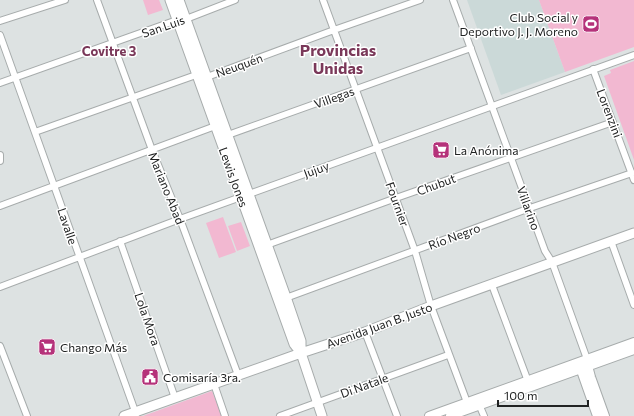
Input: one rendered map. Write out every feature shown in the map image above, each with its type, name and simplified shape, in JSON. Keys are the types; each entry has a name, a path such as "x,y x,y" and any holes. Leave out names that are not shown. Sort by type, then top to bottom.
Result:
{"main road":[{"name":"Lewis Jones","path":"170,0 182,20 207,77 219,125"},
{"name":"Lewis Jones","path":"179,0 182,20 196,75 224,137 282,299 301,341 301,352 322,416"},
{"name":"Avenida Juan B. Justo","path":"124,416 136,414 175,398 301,352 365,332 431,306 634,233"}],"street":[{"path":"0,21 65,0"},
{"name":"Mariano Abad","path":"98,0 152,150 180,219 238,375"},
{"name":"San Luis","path":"0,84 235,0"},
{"name":"Fournier","path":"324,0 378,146 415,251 431,306 468,406"},
{"name":"Neuquén","path":"35,132 196,75 207,77 420,0"},
{"name":"Villarino","path":"453,0 545,251 552,262 605,416"},
{"name":"Lavalle","path":"0,35 136,414"},
{"name":"Villegas","path":"224,137 471,48"},
{"name":"Jujuy","path":"0,287 378,146 634,55"},
{"name":"Lorenzini","path":"593,69 634,180"},
{"name":"Chubut","path":"263,247 396,198 613,122"},
{"path":"0,206 219,125"},
{"path":"0,155 0,161"},
{"name":"Río Negro","path":"282,299 530,208 632,173"},
{"name":"Lola Mora","path":"120,241 175,398"},
{"path":"611,241 634,304"},
{"path":"492,285 529,384"},
{"path":"365,332 397,416"},
{"path":"588,363 634,342"},
{"path":"0,346 27,416"},
{"path":"450,416 478,402 588,363 634,350"},
{"name":"Di Natale","path":"280,416 448,355"},
{"path":"579,366 597,416"},
{"path":"214,384 225,416"},
{"path":"478,402 484,416"},
{"path":"429,416 468,406"}],"shaded area":[{"path":"143,0 159,0 163,10 148,15"},
{"path":"467,0 539,0 565,72 501,95"},
{"name":"Club Social y Deportivo J. J. Moreno","path":"539,0 634,0 634,47 565,72"},
{"path":"634,61 634,160 604,76 611,73 610,70"},
{"path":"223,217 236,252 219,258 206,223"},
{"path":"241,222 250,246 237,251 228,226"},
{"path":"212,391 222,416 143,416"}],"place":[{"name":"Club Social y Deportivo J. J. Moreno","path":"591,24"},
{"name":"La Anónima","path":"441,150"},
{"name":"Chango Más","path":"47,347"},
{"name":"Comisaría 3ra.","path":"150,377"}],"district":[{"name":"Covitre 3","path":"109,51"},
{"name":"Provincias Unidas","path":"338,58"}]}
